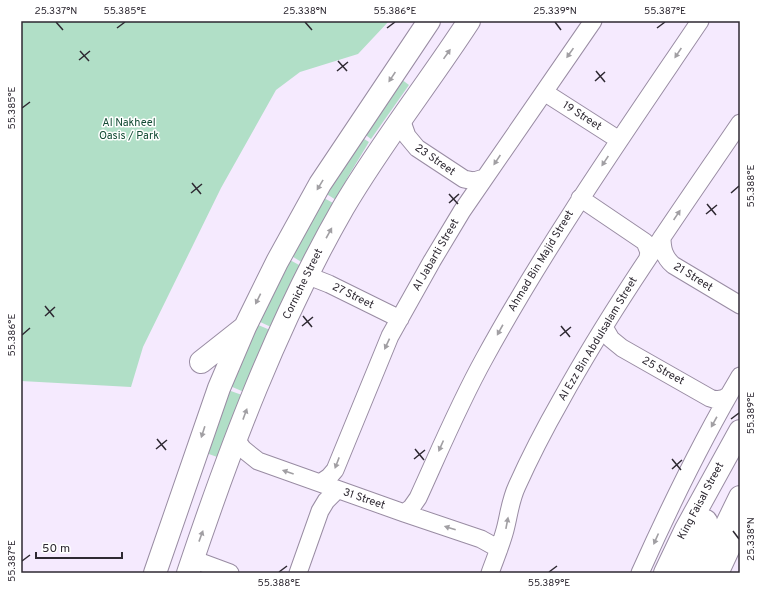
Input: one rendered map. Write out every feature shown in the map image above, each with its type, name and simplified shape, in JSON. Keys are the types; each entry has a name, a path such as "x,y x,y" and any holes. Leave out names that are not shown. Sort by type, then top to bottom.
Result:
{"main road":[{"path":"158,570 212,406 245,327 277,262 317,190 429,21"},
{"name":"Corniche Street","path":"190,567 262,371 306,276 344,206 401,119 469,21"},
{"path":"401,119 400,108 402,102 421,71 420,64 415,58 408,56 405,57"},
{"path":"201,362 245,327"},
{"name":"King Faisal Street","path":"665,573 686,529 740,431"},
{"path":"683,573 712,508 716,486 716,473"},
{"path":"703,573 740,497"}],"street":[{"name":"Al Jabarti Street","path":"320,483 329,477 335,470 381,357 400,319 455,222 593,21"},
{"name":"Ahmad Bin Majid Street","path":"404,513 411,508 418,498 461,403 502,326 580,198 700,21"},
{"name":"19 Street","path":"544,92 619,140"},
{"name":"23 Street","path":"401,119 407,136 417,148 464,179 474,181 484,178"},
{"name":"Al Ezz Bin Abdulsalam Street","path":"490,573 506,528 513,494 528,461 576,373 648,257 740,123"},
{"path":"580,198 645,242 649,252 648,257"},
{"name":"21 Street","path":"662,237 664,253 667,260 740,305"},
{"name":"27 Street","path":"306,276 337,288 400,319"},
{"name":"25 Street","path":"604,327 611,338 622,348 710,398 718,400 729,395"},
{"path":"640,573 681,485 706,436 740,376"},
{"name":"31 Street","path":"236,439 243,449 258,461 337,490 481,539 499,548"},
{"path":"298,573 320,511 326,501 337,490"},
{"path":"720,573 740,530"},
{"path":"190,567 203,563 230,573"}],"green space":[{"name":"Al Nakheel Oasis / Park","path":"21,21 389,21 358,54 300,72 276,90 221,188 143,347 131,387 21,381"},
{"path":"401,79 409,85 371,139 363,133"},
{"path":"361,137 369,142 336,200 325,193"},
{"path":"322,197 335,204 303,263 290,255"},
{"path":"288,259 301,266 271,327 258,321"},
{"path":"256,324 270,330 244,392 230,386"},
{"path":"228,390 242,395 220,458 206,453"}]}
